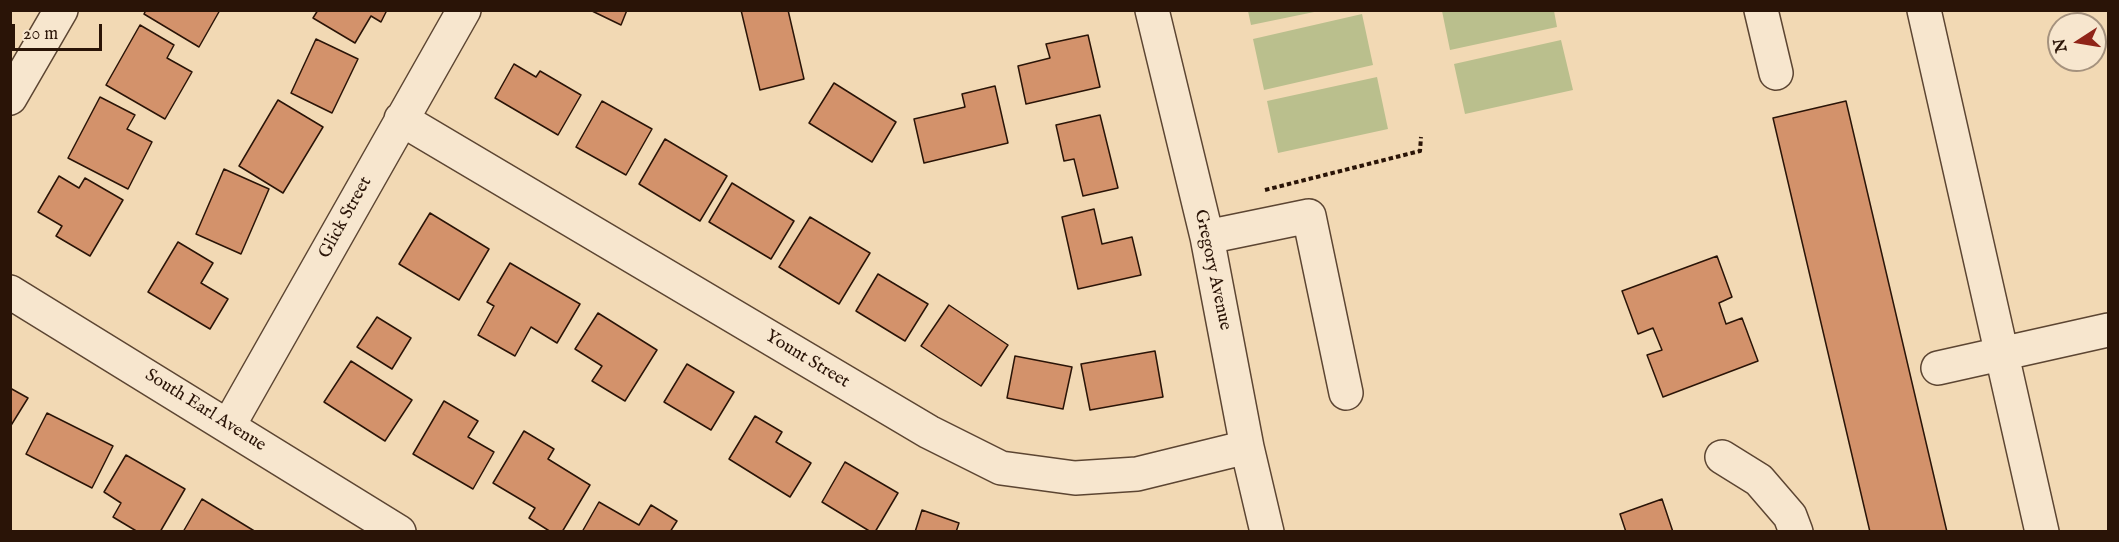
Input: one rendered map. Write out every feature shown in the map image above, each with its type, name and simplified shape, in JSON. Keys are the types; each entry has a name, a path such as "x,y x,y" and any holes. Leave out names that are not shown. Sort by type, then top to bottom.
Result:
{"street":[{"path":"10,98 61,10"},
{"name":"Glick Street","path":"229,425 464,10"},
{"name":"Gregory Avenue","path":"1152,10 1206,237 1247,447 1267,531"},
{"path":"1761,10 1776,73"},
{"path":"1924,10 2042,531"},
{"name":"Yount Street","path":"402,119 929,432 1001,468 1075,478 1137,474 1247,447"},
{"path":"1206,237 1309,216 1346,393"},
{"name":"South Earl Avenue","path":"10,292 399,531"},
{"path":"1938,368 2001,356 2109,330"},
{"path":"1722,457 1759,480 1790,516 1796,531"}],"path":[{"path":"1261,191 1420,151 1421,137"}],"green space":[{"path":"1248,10 1319,11 1251,25"},
{"path":"1442,11 1554,11 1557,27 1450,50"},
{"path":"1362,14 1373,65 1264,90 1253,39"},
{"path":"1561,40 1573,90 1465,114 1454,64"},
{"path":"1377,77 1388,129 1278,153 1267,101"}],"building":[{"path":"146,10 220,10 199,47 144,14"},
{"path":"318,10 387,10 381,22 371,16 355,43 313,18"},
{"path":"590,10 627,10 621,25"},
{"path":"741,10 788,10 804,79 760,90"},
{"path":"140,25 174,45 167,58 192,72 165,119 106,85"},
{"path":"1088,35 1100,87 1026,104 1018,66 1050,58 1046,44"},
{"path":"316,39 358,59 332,113 291,93"},
{"path":"514,64 536,77 540,71 581,95 558,135 495,98"},
{"path":"834,83 896,122 872,162 809,123"},
{"path":"995,86 1008,143 924,163 914,119 965,107 962,94"},
{"path":"100,97 135,115 127,129 152,142 128,189 68,158"},
{"path":"278,100 323,127 283,193 239,166"},
{"path":"602,101 652,129 626,175 576,147"},
{"path":"1846,101 1947,532 1870,532 1773,118"},
{"path":"1100,115 1118,188 1083,196 1074,159 1064,161 1056,125"},
{"path":"665,139 727,176 700,221 639,184"},
{"path":"224,169 269,189 241,254 196,234"},
{"path":"59,176 79,188 85,178 123,200 90,256 56,236 62,226 38,212"},
{"path":"732,183 794,221 771,259 709,222"},
{"path":"1094,209 1102,244 1132,237 1141,275 1078,289 1062,217"},
{"path":"430,213 489,249 459,300 399,264"},
{"path":"810,217 870,253 839,304 779,267"},
{"path":"178,242 213,263 201,283 228,299 210,329 148,292"},
{"path":"1717,256 1732,297 1719,303 1726,324 1742,318 1758,361 1663,397 1647,355 1662,350 1653,328 1638,334 1622,291"},
{"path":"510,263 580,304 557,343 531,327 515,356 478,335 494,306 487,302"},
{"path":"878,274 928,304 905,341 856,311"},
{"path":"949,305 1008,345 981,386 921,346"},
{"path":"598,313 657,350 625,401 592,381 602,366 575,349"},
{"path":"377,317 411,338 392,369 357,347"},
{"path":"1155,351 1163,397 1090,410 1081,364"},
{"path":"1015,356 1072,367 1063,409 1007,398"},
{"path":"351,361 412,400 385,441 324,402"},
{"path":"687,364 734,392 711,430 664,402"},
{"path":"10,388 28,398 10,427"},
{"path":"444,401 478,421 468,437 494,452 473,489 413,454"},
{"path":"47,413 113,446 92,488 26,454"},
{"path":"755,416 782,432 776,442 811,463 790,497 729,459"},
{"path":"524,431 554,449 548,459 590,485 562,532 551,532 529,518 535,508 493,483"},
{"path":"126,455 185,489 160,532 138,532 113,517 121,503 104,492"},
{"path":"845,462 898,493 875,532 871,532 822,502"},
{"path":"202,499 256,532 183,532"},
{"path":"1662,499 1673,532 1626,532 1620,514"},
{"path":"599,502 639,525 651,505 677,521 670,532 582,532"},
{"path":"922,510 959,523 956,532 915,532"}]}
